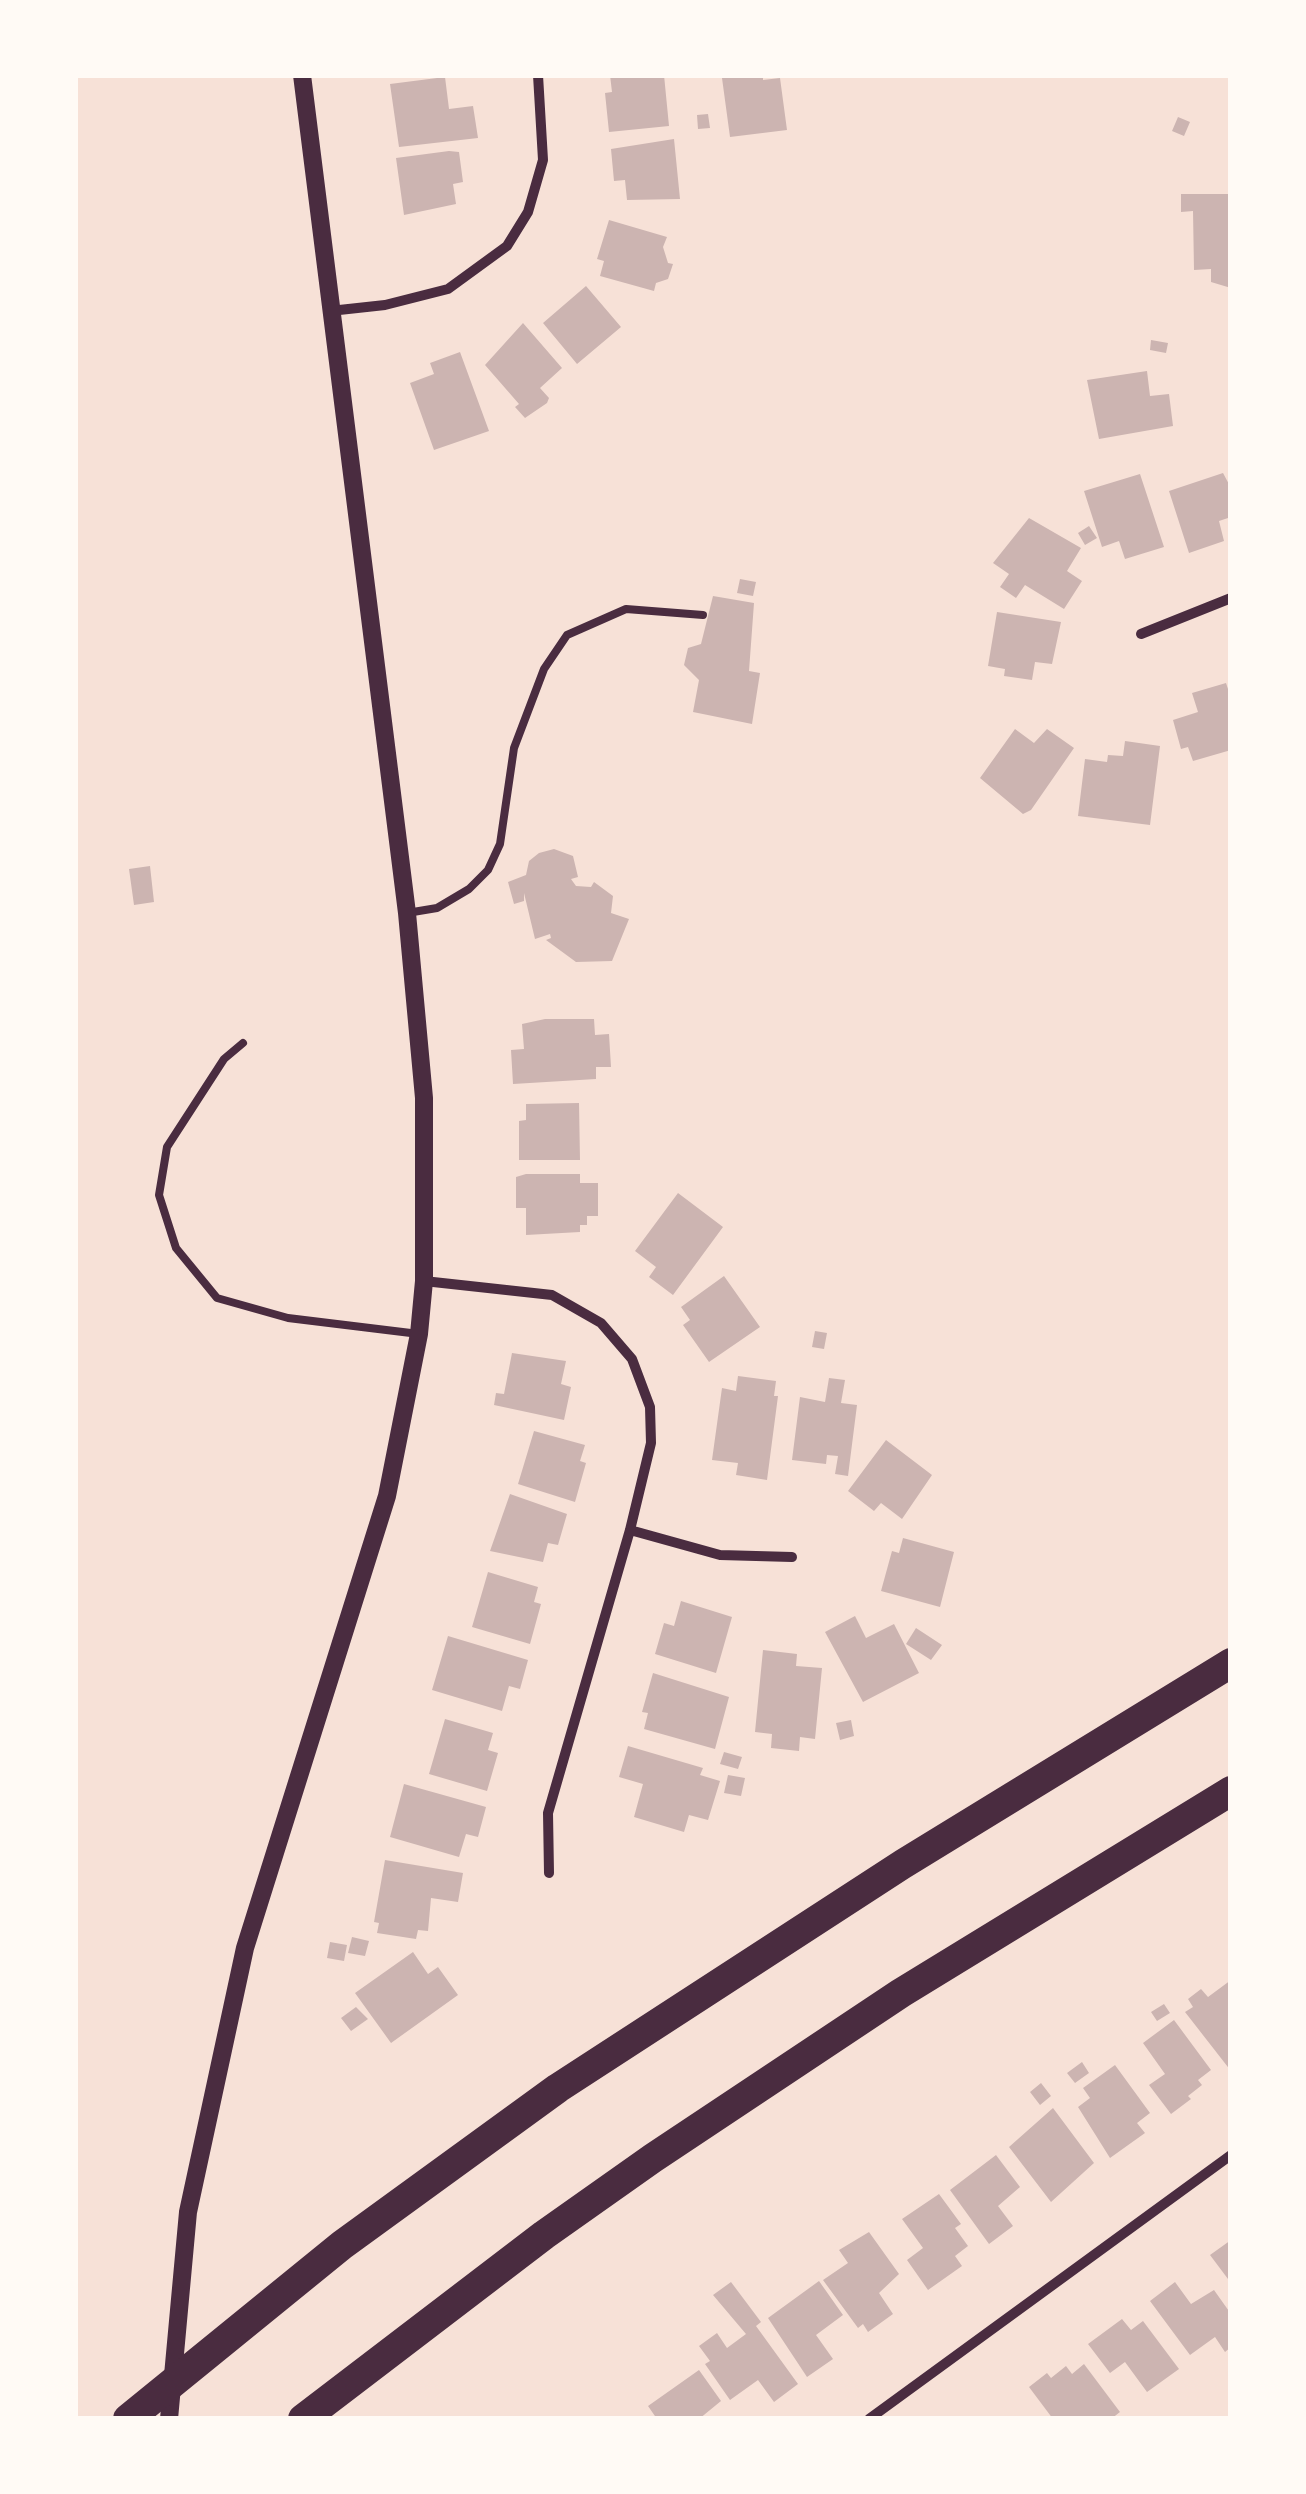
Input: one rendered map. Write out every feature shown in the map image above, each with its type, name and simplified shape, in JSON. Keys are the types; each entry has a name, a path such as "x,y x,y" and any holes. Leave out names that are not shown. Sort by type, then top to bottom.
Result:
{"highway":[{"path":"128,2419 241,2325 448,2164 558,2088 904,1864 1231,1663"},
{"path":"303,2419 544,2235 654,2158 902,1993 1231,1791"}],"street":[{"path":"169,2419 188,2212 244,1948 387,1496 419,1334 424,1280 424,1098 408,913 302,75"},
{"path":"330,311 386,305 448,289 507,246 528,212 543,160 538,75"},
{"path":"1141,634 1231,598"},
{"path":"424,1280 552,1295 601,1323 632,1359 650,1406 652,1443 548,1813 549,1873"},
{"path":"630,1530 720,1555 792,1557"},
{"path":"869,2419 1231,2155"}],"lane":[{"path":"408,913 437,908 469,889 488,870 500,844 514,748 544,669 567,635 626,609 703,615"},
{"path":"243,1044 224,1059 167,1146 159,1195 176,1248 217,1298 288,1318 419,1334"}],"building":[{"path":"610,75 664,75 669,126 609,132 605,93 612,92"},
{"path":"763,75 763,80 780,78 787,130 730,137 722,78"},
{"path":"445,77 449,109 473,106 478,138 399,147 390,84"},
{"path":"708,114 710,128 698,129 697,115"},
{"path":"1178,117 1190,122 1184,136 1172,131"},
{"path":"674,139 680,199 627,200 625,180 614,181 611,149"},
{"path":"459,152 463,182 453,184 456,204 404,215 396,158"},
{"path":"1181,194 1231,194 1231,288 1211,282 1211,269 1194,270 1193,211 1181,212"},
{"path":"609,220 667,237 663,247 668,263 673,264 668,279 656,283 654,291 600,276 604,261 597,259"},
{"path":"586,286 621,327 577,364 543,323"},
{"path":"523,323 562,368 540,388 549,398 547,403 525,418 515,407 519,404 485,365"},
{"path":"1151,340 1168,343 1166,353 1150,350"},
{"path":"460,352 489,431 434,450 410,383 434,374 430,363"},
{"path":"1147,371 1150,396 1169,394 1173,426 1099,439 1087,380"},
{"path":"1223,473 1231,488 1231,517 1219,521 1224,541 1189,553 1169,491"},
{"path":"1140,474 1164,547 1125,559 1119,541 1102,547 1084,491"},
{"path":"1029,518 1081,548 1067,571 1082,581 1064,609 1025,585 1016,598 1000,587 1009,574 993,563"},
{"path":"1089,526 1097,538 1085,545 1078,533"},
{"path":"740,579 756,582 753,596 737,593"},
{"path":"713,596 754,603 749,671 760,673 752,724 693,712 699,680 684,665 688,648 701,644"},
{"path":"997,612 1061,622 1052,664 1035,662 1032,680 1004,676 1005,669 988,666"},
{"path":"1226,683 1231,698 1231,750 1193,761 1188,747 1181,749 1173,720 1198,712 1192,693"},
{"path":"1015,729 1034,743 1047,729 1074,748 1031,810 1023,814 980,778"},
{"path":"1125,741 1160,746 1150,825 1078,816 1085,759 1107,762 1108,755 1123,756"},
{"path":"554,849 573,856 578,877 571,879 576,886 591,887 594,882 613,896 611,913 629,919 612,961 576,962 546,940 551,938 550,934 535,939 524,893 524,901 514,904 508,882 526,875 529,861 539,853"},
{"path":"150,866 154,902 134,905 129,869"},
{"path":"545,1019 594,1019 595,1035 609,1034 611,1067 596,1067 596,1079 513,1084 511,1050 524,1049 522,1024"},
{"path":"579,1103 580,1160 519,1160 519,1121 526,1120 526,1104"},
{"path":"580,1174 580,1183 598,1183 598,1216 587,1216 587,1225 580,1225 580,1232 526,1235 526,1208 516,1208 516,1177"},
{"path":"678,1193 723,1227 673,1295 649,1277 656,1267 635,1251"},
{"path":"724,1276 760,1327 709,1362 683,1325 690,1320 681,1307"},
{"path":"815,1331 827,1333 824,1349 812,1347"},
{"path":"512,1353 566,1361 561,1384 571,1387 564,1420 494,1405 496,1393 504,1394"},
{"path":"738,1376 776,1381 774,1396 778,1396 767,1480 736,1475 738,1463 712,1460 722,1388 736,1391"},
{"path":"829,1378 845,1380 841,1403 857,1405 848,1476 835,1474 838,1456 827,1455 826,1464 792,1460 800,1397 825,1402"},
{"path":"534,1431 585,1445 580,1461 586,1463 575,1502 518,1484"},
{"path":"886,1440 932,1475 902,1519 881,1503 874,1511 848,1491"},
{"path":"510,1494 567,1514 558,1545 548,1543 543,1562 490,1551"},
{"path":"903,1538 954,1552 940,1607 881,1591 892,1551 899,1553"},
{"path":"488,1572 538,1587 534,1602 541,1604 530,1644 472,1627"},
{"path":"681,1601 732,1617 716,1673 655,1654 664,1623 674,1626"},
{"path":"855,1616 866,1638 894,1624 919,1673 863,1702 825,1632"},
{"path":"916,1628 942,1645 931,1660 906,1644"},
{"path":"448,1636 528,1660 520,1689 509,1686 502,1711 432,1690"},
{"path":"763,1650 797,1654 796,1666 822,1668 815,1739 800,1737 799,1751 771,1748 772,1734 755,1732"},
{"path":"653,1673 729,1697 715,1749 644,1729 648,1713 642,1712"},
{"path":"445,1719 493,1733 488,1750 498,1753 487,1791 429,1774"},
{"path":"851,1720 854,1736 840,1740 836,1723"},
{"path":"628,1746 703,1768 700,1775 720,1781 708,1820 689,1815 684,1832 634,1817 643,1784 619,1777"},
{"path":"724,1752 742,1757 738,1769 720,1764"},
{"path":"728,1775 745,1778 741,1796 724,1793"},
{"path":"404,1784 486,1807 478,1837 466,1834 459,1857 390,1837"},
{"path":"385,1860 463,1873 458,1902 431,1898 428,1931 418,1930 416,1939 377,1933 379,1923 374,1922"},
{"path":"352,1937 369,1941 365,1956 348,1953"},
{"path":"330,1942 347,1945 344,1961 327,1958"},
{"path":"413,1952 428,1974 438,1967 458,1995 391,2043 355,1993"},
{"path":"1231,1980 1231,2071 1185,2012 1193,2007 1188,1999 1201,1989 1208,1997"},
{"path":"1164,2004 1170,2013 1157,2021 1151,2012"},
{"path":"356,2007 368,2019 351,2031 341,2018"},
{"path":"1174,2020 1211,2070 1198,2080 1202,2085 1188,2096 1191,2099 1171,2114 1149,2085 1165,2074 1143,2043"},
{"path":"1082,2062 1089,2073 1075,2083 1067,2073"},
{"path":"1115,2065 1150,2113 1137,2123 1145,2133 1110,2158 1078,2107 1090,2098 1083,2088"},
{"path":"1041,2083 1051,2096 1040,2105 1030,2092"},
{"path":"1053,2108 1094,2163 1051,2202 1009,2147"},
{"path":"996,2155 1020,2187 998,2206 1013,2226 989,2244 950,2190"},
{"path":"939,2194 961,2224 955,2228 968,2246 955,2256 962,2266 928,2290 907,2260 923,2248 902,2219"},
{"path":"869,2232 899,2274 879,2293 893,2314 868,2332 863,2324 858,2328 823,2280 848,2263 839,2250"},
{"path":"1231,2240 1231,2283 1210,2255"},
{"path":"819,2281 843,2315 816,2335 833,2359 807,2377 768,2318"},
{"path":"731,2282 761,2322 756,2326 798,2384 774,2402 758,2380 730,2400 705,2364 710,2361 699,2346 717,2333 727,2348 746,2334 713,2295"},
{"path":"1175,2282 1191,2304 1214,2290 1231,2314 1231,2347 1225,2352 1215,2337 1190,2355 1150,2301"},
{"path":"1122,2319 1131,2330 1143,2321 1179,2369 1147,2392 1125,2362 1110,2373 1088,2344"},
{"path":"1084,2364 1120,2412 1111,2419 1053,2419 1029,2387 1047,2373 1051,2378 1066,2366 1072,2374"},
{"path":"699,2370 721,2401 699,2419 657,2419 648,2406"}]}
